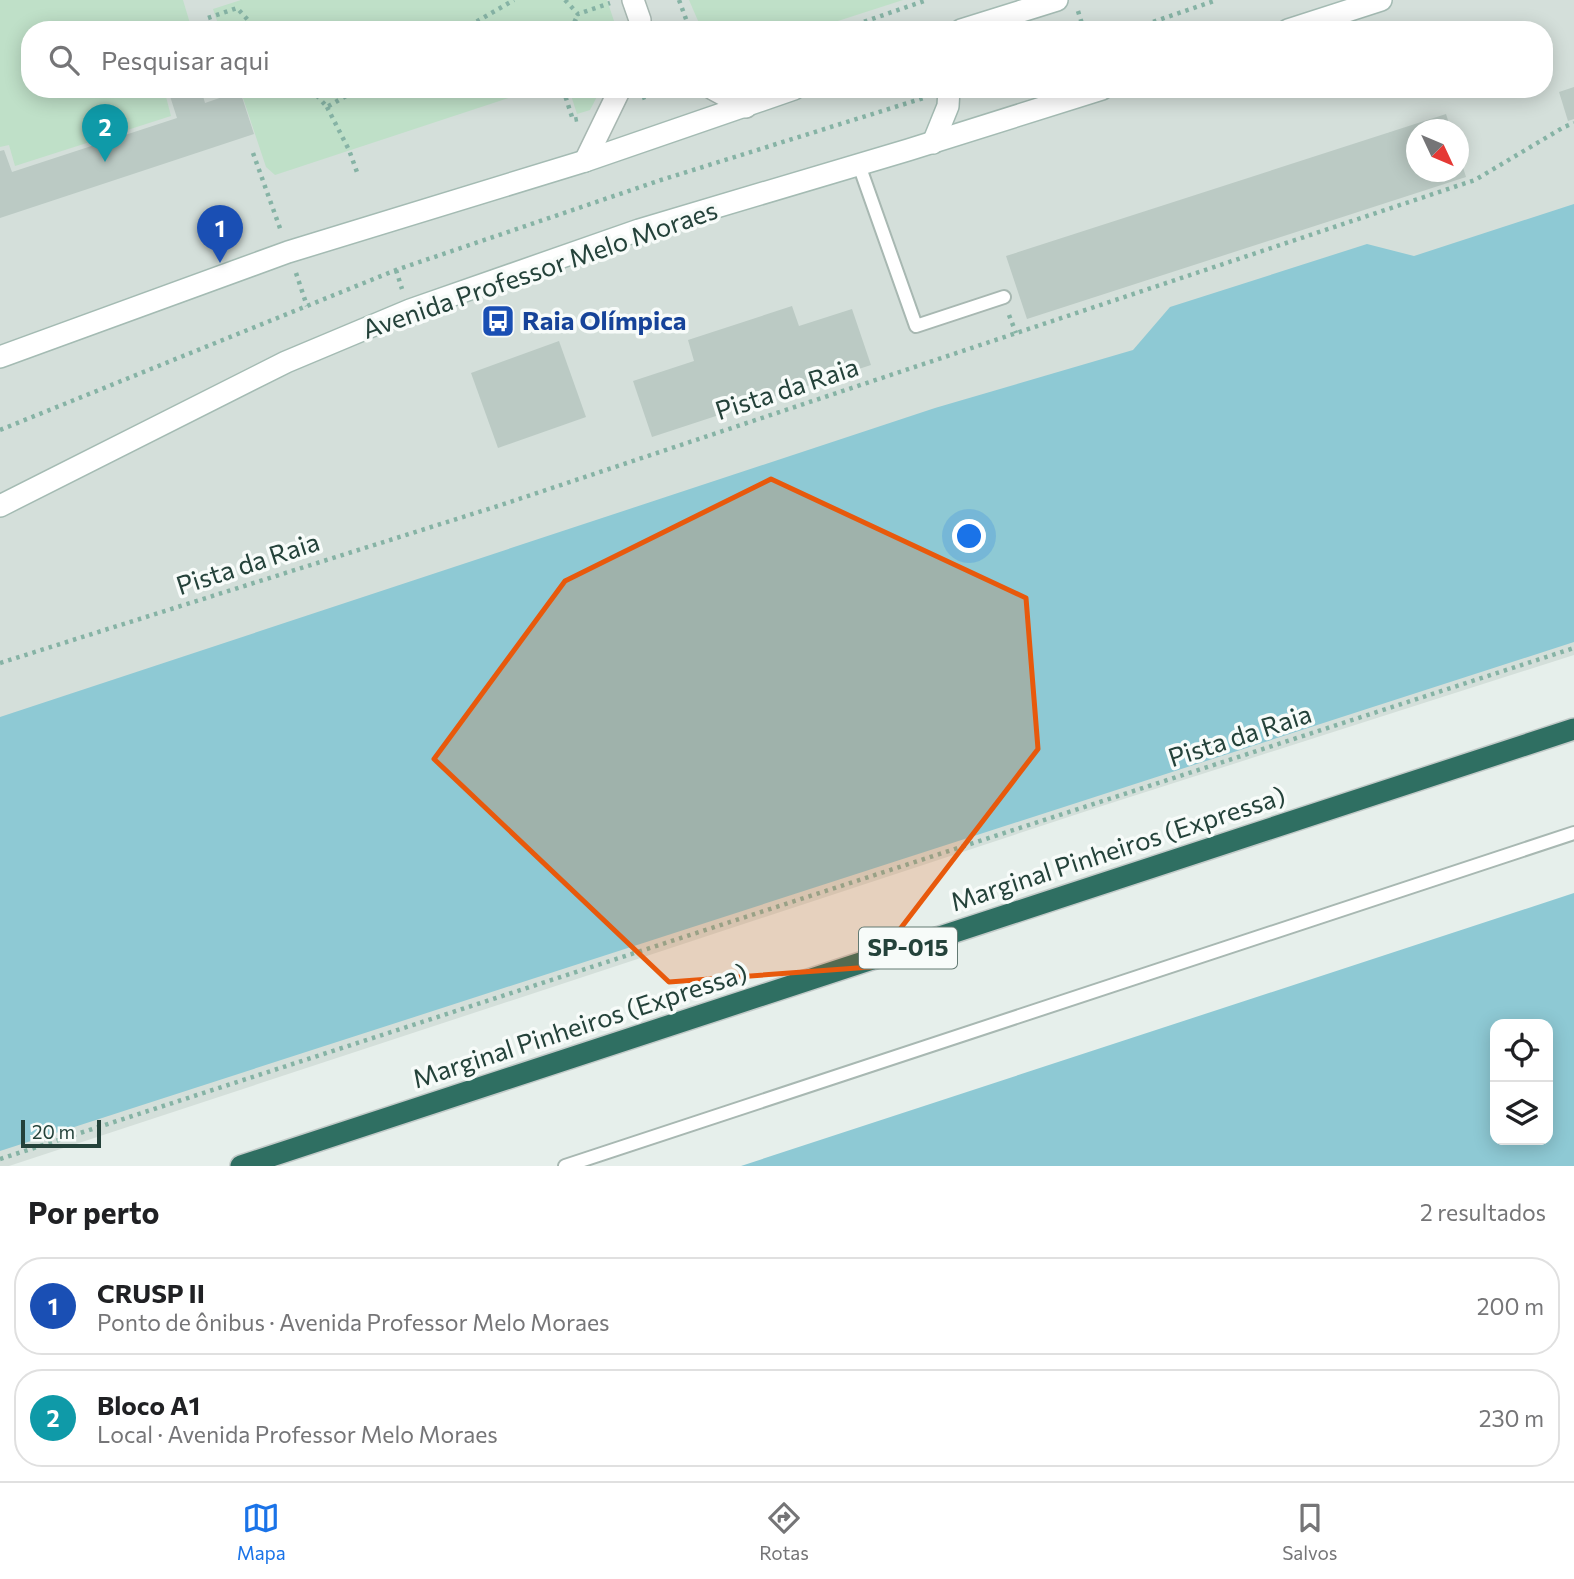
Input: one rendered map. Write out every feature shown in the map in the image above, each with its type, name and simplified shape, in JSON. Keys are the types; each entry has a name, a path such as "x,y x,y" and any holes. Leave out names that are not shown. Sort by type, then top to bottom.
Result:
{"highway":[{"name":"Marginal Pinheiros (Expressa)","path":"241,1166 1574,729"}],"street":[{"path":"990,21 1057,0"},
{"path":"1316,21 1381,0"},
{"path":"585,162 626,98"},
{"path":"730,98 746,107"},
{"path":"0,357 288,252 585,162 770,98"},
{"path":"933,143 948,106 948,98"},
{"name":"Avenida Professor Melo Moraes","path":"0,506 286,362 410,310 639,230 933,143 1074,98"}],"lane":[{"path":"859,165 916,326 1004,297"},
{"path":"565,1166 1574,833"}],"path":[{"path":"478,21 514,0"},
{"path":"565,0 578,14"},
{"path":"678,0 686,21"},
{"path":"866,21 927,0"},
{"path":"1074,0 1081,21"},
{"path":"1155,21 1217,0"},
{"path":"575,21 578,14 610,3"},
{"path":"208,18 237,8 249,21"},
{"path":"319,98 327,107 349,150 358,175"},
{"path":"327,107 342,98"},
{"path":"566,98 573,120 582,118"},
{"path":"0,430 396,270 550,216 924,98"},
{"name":"Pista da Raia","path":"0,663 501,505 1475,180 1574,123"},
{"path":"253,153 271,203"},
{"path":"288,252 307,306"},
{"name":"Pista da Raia","path":"0,1159 1574,648"}],"highlighted area":[{"path":"771,479 1026,598 1038,749 871,967 669,982 434,759 565,581"}],"shaded area":[{"path":"0,0 1574,0 1574,655 1102,806 9,1166 0,1166"}],"green space":[{"path":"0,0 183,0 189,21 21,21 21,98 166,98 171,116 15,166 9,145 0,147"},
{"path":"241,0 607,0 614,21 217,21 213,9"},
{"path":"689,0 903,0 838,21 698,21"},
{"path":"243,98 509,98 275,175 266,167"},
{"path":"572,98 596,98 590,110 577,114"}],"water":[{"path":"1574,204 1574,642 0,1151 0,717 935,408 1133,350 1170,307 1367,244 1414,256"},
{"path":"1574,893 1574,1166 741,1166"}],"building":[{"path":"1574,87 1574,119 1568,121 1559,92"},
{"path":"171,98 204,98 205,103 220,98 242,98 254,134 0,218 0,151 4,150 12,172 177,118"},
{"path":"1446,114 1448,119 1431,119"},
{"path":"1406,127 1406,182 1451,182 1027,319 1006,256"},
{"path":"792,306 799,326 852,309 871,365 652,437 633,381 694,361 688,340"},
{"path":"559,341 586,417 498,448 471,373"}],"place":[{"name":"Bloco A1","path":"105,162"},
{"name":"CRUSP II","path":"220,263"},
{"name":"Raia Olímpica","path":"498,321"}]}
